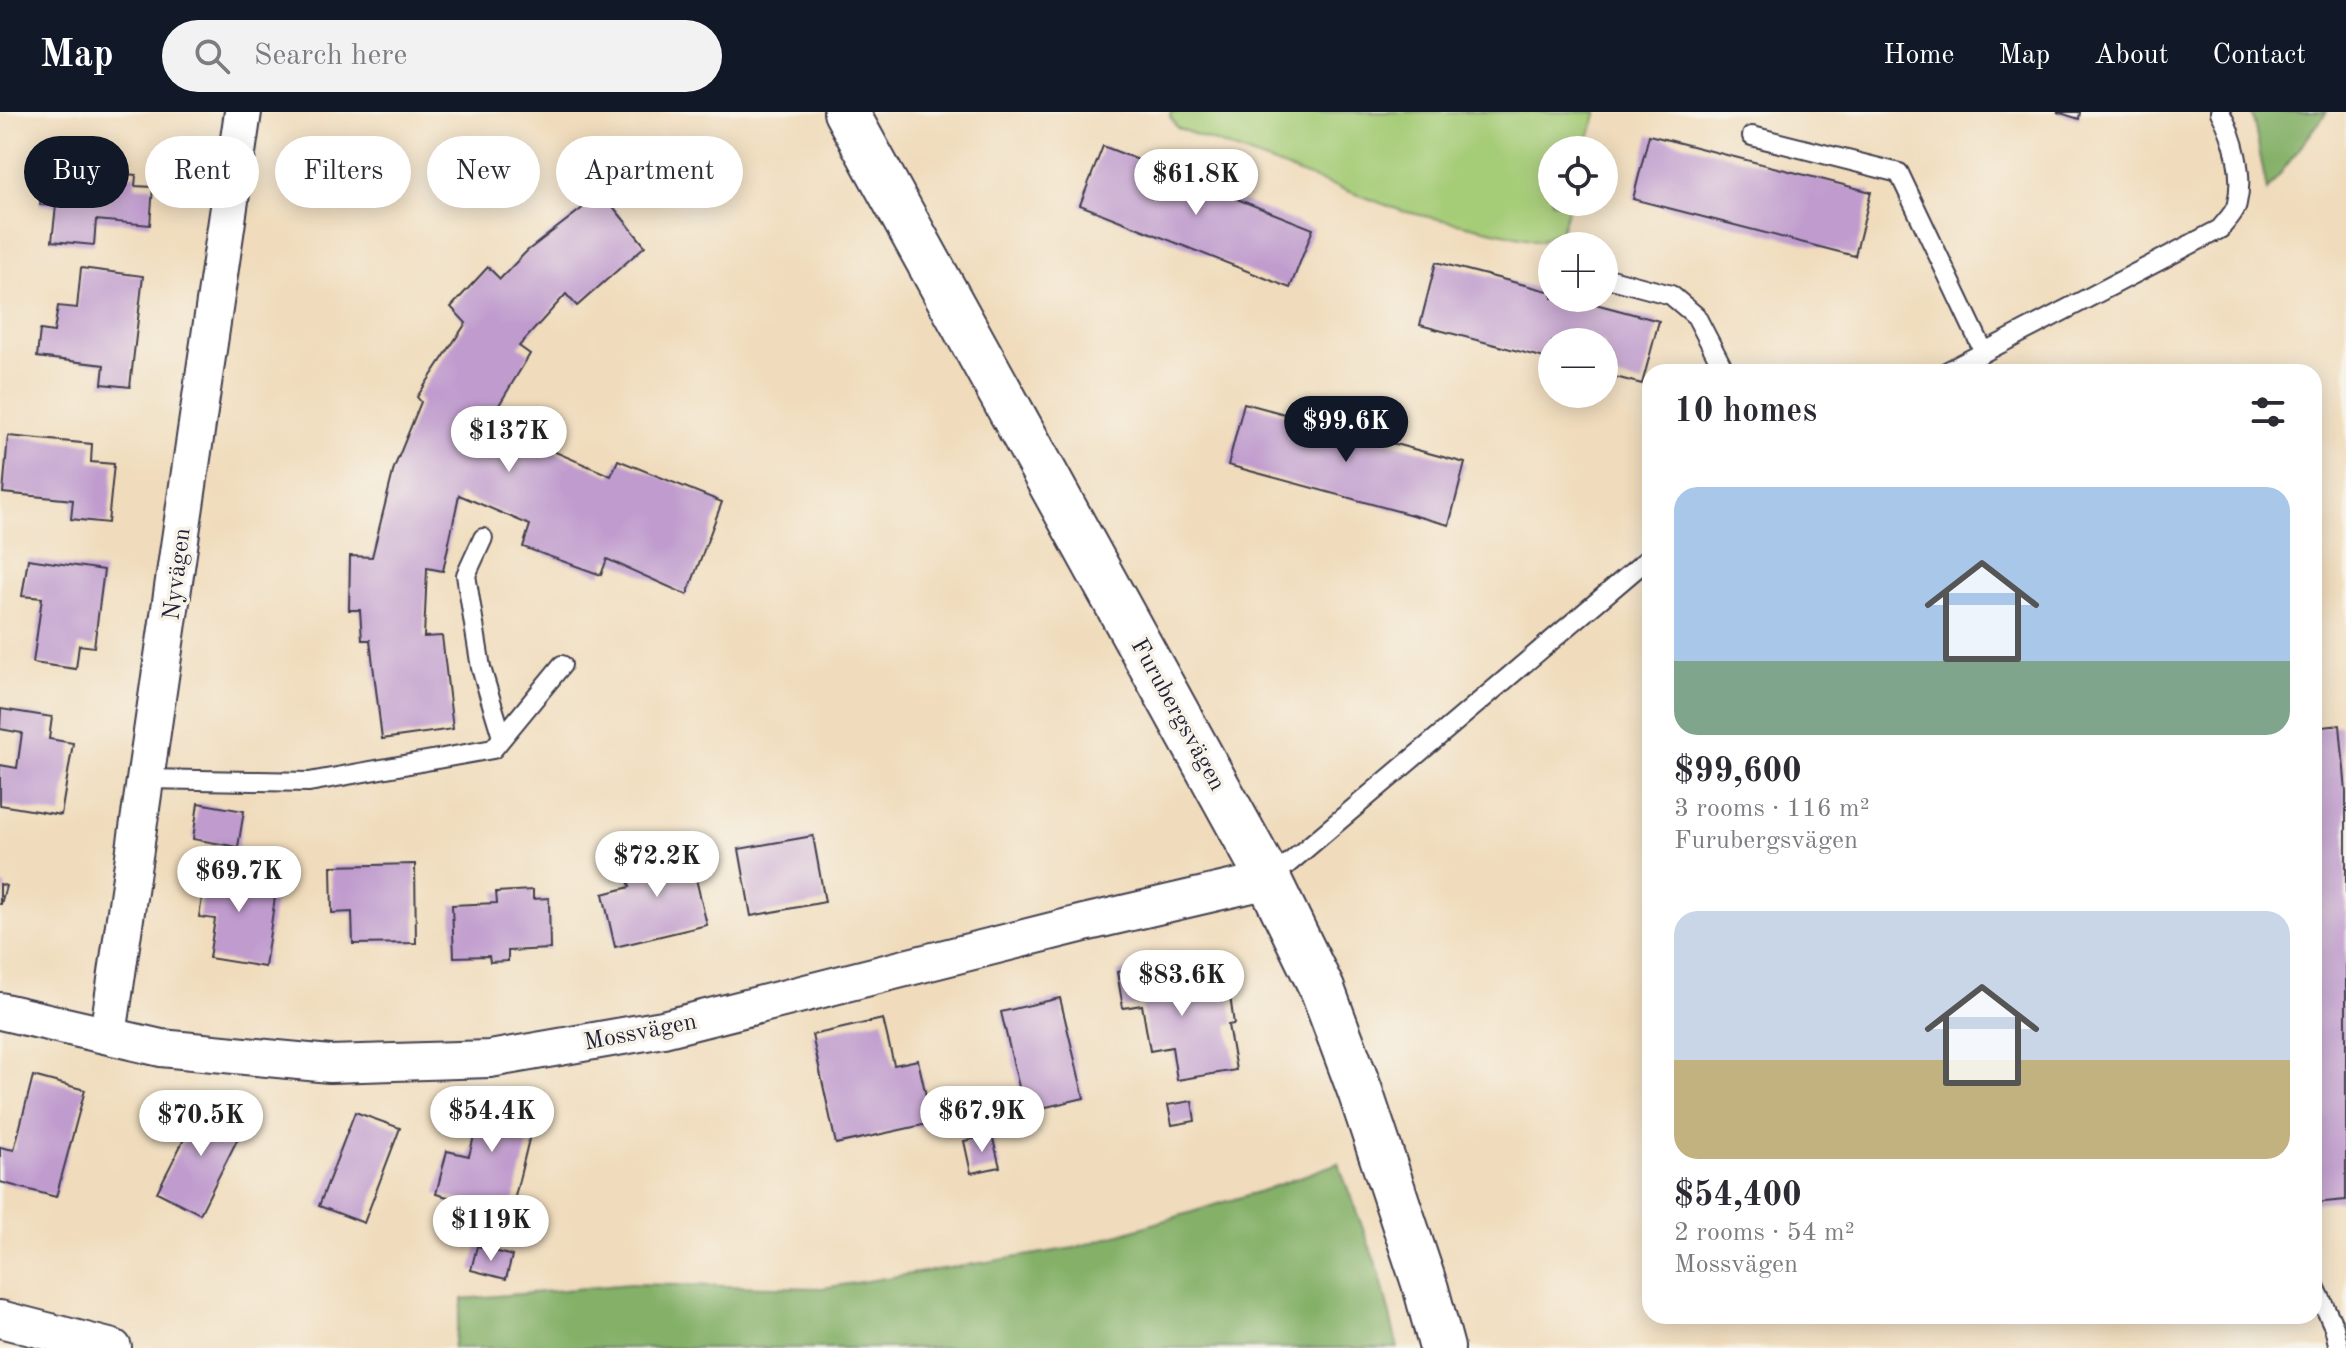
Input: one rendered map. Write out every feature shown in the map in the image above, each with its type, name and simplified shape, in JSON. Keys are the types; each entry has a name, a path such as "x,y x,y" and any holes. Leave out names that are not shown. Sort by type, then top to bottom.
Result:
{"street":[{"name":"Nyvägen","path":"108,1035 243,112"},
{"name":"Furubergsvägen","path":"846,112 1269,880 1322,989 1426,1289 1442,1348"},
{"name":"Mossvägen","path":"0,1011 161,1048 330,1064 490,1059 663,1029 1084,923 1269,880"},
{"path":"0,1319 113,1348"}],"lane":[{"path":"1961,364 2220,229 2237,206 2239,171 2227,125 2220,112"},
{"path":"1752,136 1899,173 1984,352"},
{"path":"1618,281 1671,295 1696,316 1721,364"},
{"path":"483,538 466,575 481,668 502,737"},
{"path":"1269,880 1642,564"},
{"path":"146,779 309,782 493,749 562,665"},
{"path":"2322,1301 2334,1327 2339,1348"}],"green space":[{"path":"1171,112 1597,112 1589,136 1538,136 1538,216 1566,216 1561,230 1538,232 1538,241 1402,211 1177,128"},
{"path":"2252,112 2327,112 2267,191"},
{"path":"1338,1163 1379,1271 1398,1348 453,1348 463,1299 630,1284 823,1288 1074,1248 1264,1190"}],"building":[{"path":"2057,112 2080,112 2079,119"},
{"path":"1649,135 1871,192 1855,256 1633,199"},
{"path":"1103,146 1313,229 1290,288 1080,205"},
{"path":"129,174 136,175 135,186 145,187 145,208 151,208 150,225 96,220 94,245 52,241 56,208 129,208"},
{"path":"583,208 614,208 645,246 577,306 566,294 519,346 530,354 488,423 611,476 618,460 722,502 687,595 607,559 601,575 523,547 530,525 459,495 443,571 427,568 424,637 442,636 453,729 382,739 370,640 362,640 360,610 349,610 350,556 372,557 394,468 421,402 417,397 466,323 451,307 488,267 500,279 527,251"},
{"path":"1436,262 1538,288 1538,312 1618,310 1659,321 1647,364 1642,364 1642,384 1618,378 1618,328 1538,328 1538,356 1420,325"},
{"path":"81,268 143,276 130,387 102,384 104,365 37,357 40,330 54,332 58,306 77,308"},
{"path":"1244,403 1465,463 1449,525 1228,465"},
{"path":"8,436 92,444 91,462 114,464 108,523 71,519 73,500 3,493"},
{"path":"28,559 104,570 94,647 79,645 76,669 33,663 42,598 22,596"},
{"path":"1,709 52,717 49,739 73,743 61,815 0,805 0,765 17,768 22,733 0,729"},
{"path":"2340,725 2346,791 2346,1200 2322,1202 2322,727"},
{"path":"198,803 244,811 238,847 193,839"},
{"path":"813,836 825,902 751,916 739,849"},
{"path":"687,841 707,925 615,947 603,894 630,887 625,870 662,861 659,847"},
{"path":"415,864 416,943 353,944 352,912 332,913 331,866"},
{"path":"207,865 278,876 265,967 209,958 215,919 199,917"},
{"path":"0,884 6,886 1,904 0,904"},
{"path":"533,890 533,899 549,898 550,949 508,951 508,961 490,962 489,956 454,957 452,905 497,903 496,892"},
{"path":"1186,960 1190,979 1199,977 1202,994 1229,989 1234,1024 1228,1025 1236,1070 1177,1080 1172,1047 1150,1051 1142,1005 1123,1008 1117,972"},
{"path":"1060,998 1084,1098 1025,1112 1001,1012"},
{"path":"883,1019 894,1065 918,1060 932,1123 836,1144 812,1035"},
{"path":"33,1076 85,1090 56,1197 0,1182 0,1147 14,1150"},
{"path":"486,1089 538,1102 511,1213 436,1194 447,1151 469,1156"},
{"path":"1192,1101 1195,1121 1172,1125 1168,1105"},
{"path":"203,1102 245,1124 200,1214 157,1192"},
{"path":"355,1112 400,1128 364,1223 319,1206"},
{"path":"992,1135 1000,1167 971,1173 964,1141"},
{"path":"477,1246 512,1256 506,1279 471,1270"}]}
